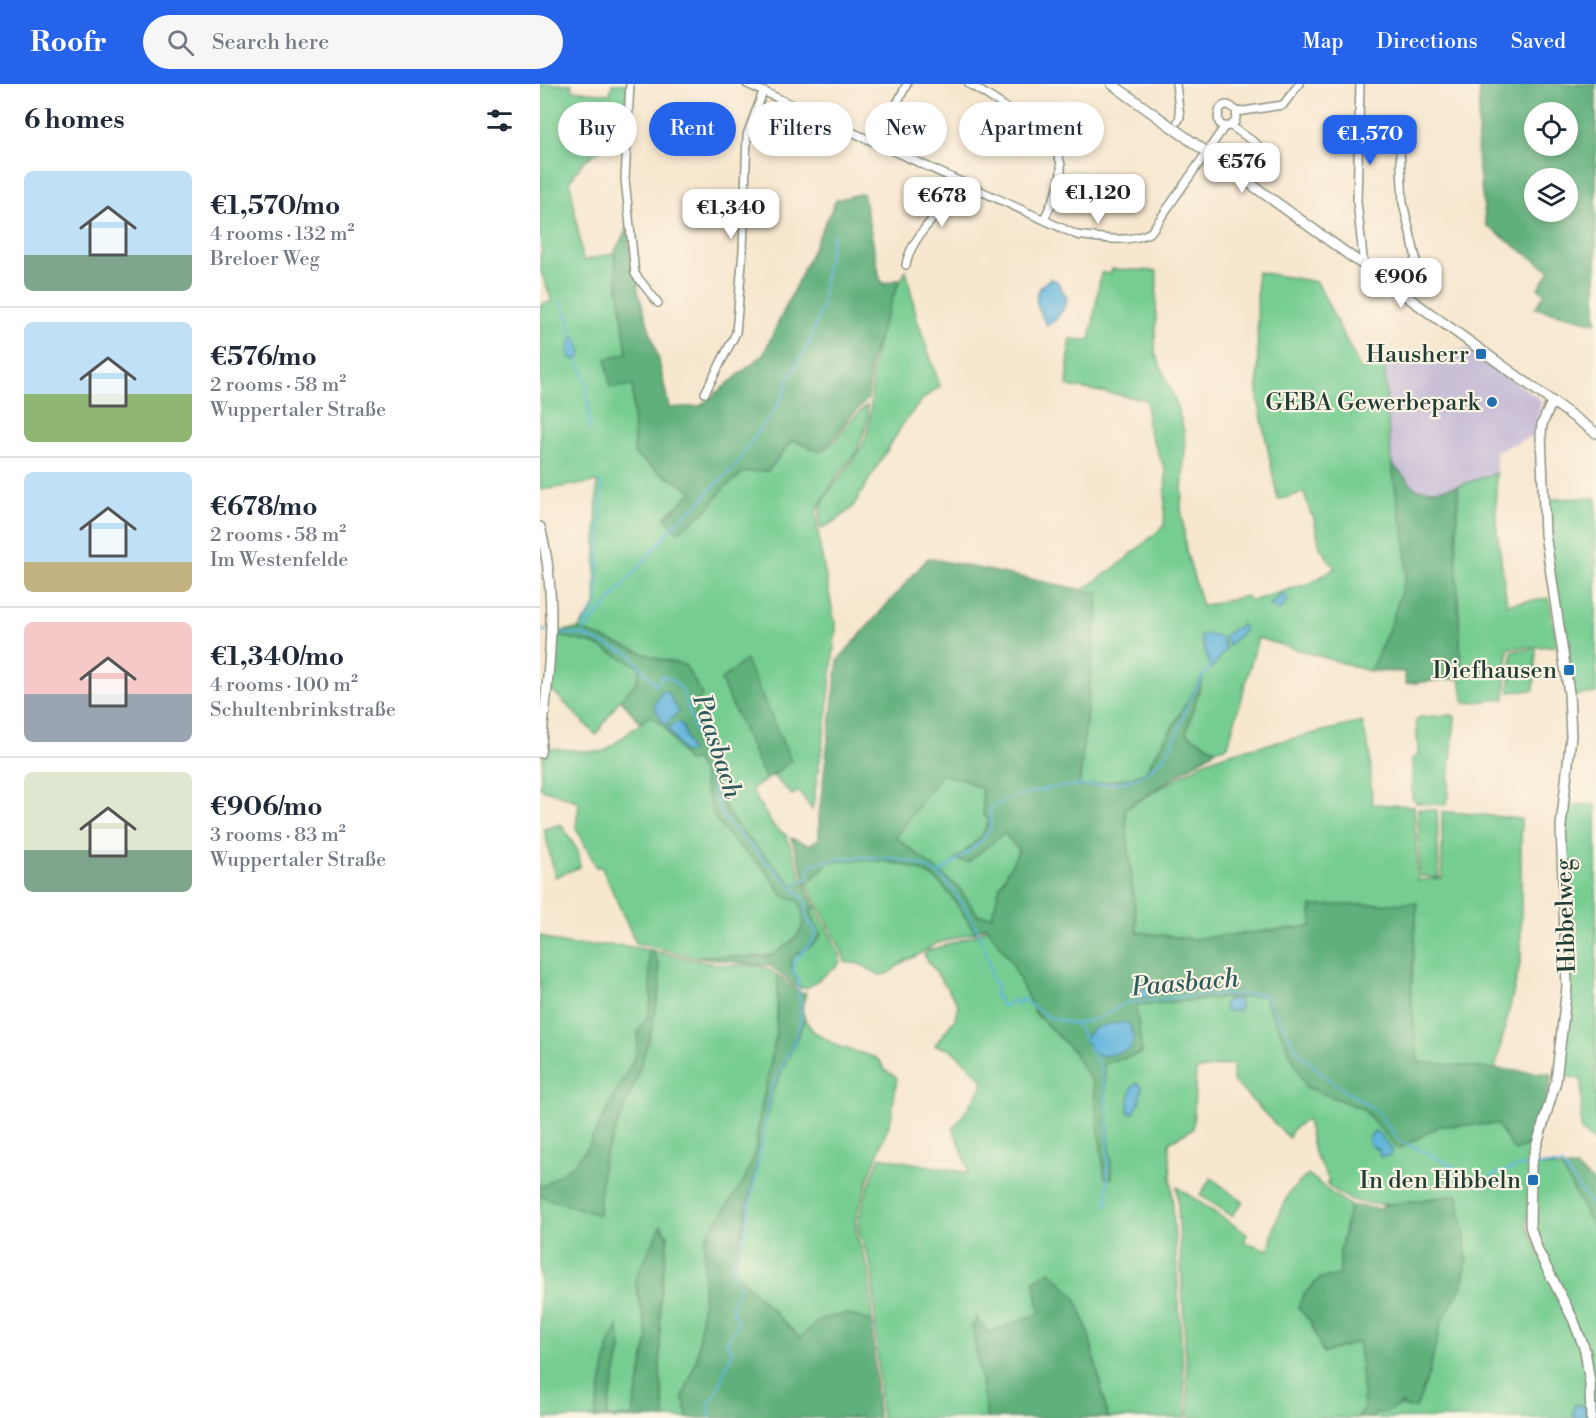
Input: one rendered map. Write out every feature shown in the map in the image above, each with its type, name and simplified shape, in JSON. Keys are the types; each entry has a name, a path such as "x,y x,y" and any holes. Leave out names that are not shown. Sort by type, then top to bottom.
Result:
{"street":[{"path":"630,84 625,179 635,274 658,303"},
{"path":"747,84 865,139"},
{"path":"898,102 907,84"},
{"path":"969,84 1025,121 1054,147 1061,164 1058,189 1044,219"},
{"path":"1112,84 1596,433"},
{"path":"1176,84 1179,121"},
{"path":"1237,112 1283,105 1299,84"},
{"path":"1360,84 1357,194 1364,266"},
{"path":"705,393 736,333 743,251 747,135 763,92"},
{"path":"1237,112 1227,106 1221,108 1217,118 1220,123 1257,144"},
{"path":"901,156 1077,235 1135,238 1145,235 1157,226 1207,152 1228,126 1235,122 1237,112"},
{"path":"1379,277 1413,263 1416,258 1403,203 1400,150"},
{"path":"906,265 907,255 915,242 963,185"},
{"name":"Hibbelweg","path":"1552,402 1540,434 1545,534 1571,713 1570,747 1561,826 1567,987 1556,1081 1532,1160 1530,1226 1538,1251 1573,1319 1585,1350 1590,1383 1591,1418"},
{"path":"540,527 546,563 552,632 540,753"}],"shaded area":[{"path":"1468,349 1541,400 1536,435 1496,451 1496,473 1458,486 1436,490 1416,490 1392,464 1384,360"}],"green space":[{"path":"540,84 572,84 572,90 610,94 612,84 627,84 626,102 558,102 558,156 591,156 583,162 570,181 583,261 614,253 627,353 606,359 633,386 634,454 659,472 693,491 665,517 705,512 723,489 744,472 768,471 792,440 820,452 836,440 849,422 867,405 868,417 857,452 836,477 816,511 820,547 836,628 827,715 812,810 799,791 792,795 773,776 790,761 721,680 766,780 751,790 773,826 786,835 804,884 840,954 840,962 837,966 807,988 795,986 771,966 693,957 636,943 601,866 597,868 576,828 579,802 540,788 544,748 599,752 606,750 641,723 620,699 596,735 550,688 555,632 578,629 595,606 597,482 540,490 540,305 552,301 541,271"},
{"path":"1480,84 1596,84 1596,323 1535,308 1545,293 1538,288 1550,271 1486,225 1477,156"},
{"path":"863,193 880,278 883,284 899,279 871,360 868,399 847,420 834,439 819,451 792,440 768,471 744,472 723,489 705,512 678,532 665,518 693,491 659,472 634,454 633,386 610,387 606,359 627,353 614,253 628,226 631,271 638,280 638,291 659,361 669,408 700,406 763,355 836,200"},
{"path":"1111,269 1157,271 1155,353 1175,400 1184,431 1181,507 1186,550 1202,606 1246,596 1251,601 1311,583 1335,568 1320,547 1313,515 1311,515 1304,492 1278,500 1258,399 1257,272 1317,282 1361,370 1384,360 1392,465 1405,537 1407,565 1395,614 1370,671 1258,638 1228,746 1216,750 1186,733 1202,677 1146,771 1129,778 1079,787 1099,594 1083,590 1121,563 1164,526 1166,472 1148,428 1147,400 1067,386 1070,339 1090,340 1101,273 1111,273"},
{"path":"906,270 917,319 940,386 922,400 904,422 852,508 821,529 820,513 827,494 864,442 869,423 873,365 881,329"},
{"path":"1392,464 1416,489 1436,490 1458,486 1456,554 1460,678 1406,684 1404,672 1370,671 1389,630 1406,576 1406,541"},
{"path":"1496,473 1496,522 1507,604 1549,598 1557,646 1508,648 1505,699 1464,703 1460,678 1456,554 1458,486"},
{"path":"1596,498 1596,693 1573,696 1548,532 1546,499"},
{"path":"928,558 1099,593 1079,787 1129,778 1146,771 1204,674 1186,733 1216,750 1125,809 1137,932 1193,939 1312,926 1311,906 1417,903 1411,997 1418,1062 1552,1074 1545,1110 1534,1143 1515,1151 1497,1124 1440,1126 1398,1149 1363,1109 1306,1087 1263,995 1136,1005 1142,1053 1104,1064 1112,1178 1105,1178 1093,1084 1073,1051 1035,1013 1011,961 986,926 975,932 939,882 922,870 909,866 869,860 829,862 807,884 791,838 809,845 819,839 819,815 838,660","holes":["941,775 961,778 982,789 983,815 990,820 981,837 955,860 968,862 1004,833 1019,850 1000,886 992,916 978,915 959,888 896,837"]},
{"path":"578,629 659,659 685,665 702,694 696,706 696,728 713,786 720,791 726,811 743,833 793,885 803,880 815,906 811,912 821,935 815,943 792,959 791,965 801,988 795,986 771,966 693,957 772,955 793,940 801,930 803,914 801,908 798,901 784,896 764,869 732,840 716,820 706,792 703,774 695,759 687,762 663,725 650,716 641,723 620,699 636,681 640,667 594,644 555,635 555,632"},
{"path":"1536,649 1534,690 1509,692 1512,651"},
{"path":"746,660 791,761 766,780 721,680"},
{"path":"1453,715 1455,717 1447,803 1445,805 1417,803 1412,798 1412,759 1418,754 1416,719"},
{"path":"1362,722 1370,754 1372,804 1414,806 1418,880 1442,878 1442,811 1521,819 1521,960 1495,1069 1418,1063 1411,997 1417,903 1311,906 1312,926 1193,939 1137,932 1125,809 1203,763 1226,754"},
{"path":"941,775 961,778 982,789 983,814 989,820 981,837 956,860 968,862 1004,833 1019,850 1000,886 993,916 978,915 959,888 895,837"},
{"path":"1573,805 1596,805 1596,1142 1581,1131 1582,1080 1560,1074 1569,971 1565,808"},
{"path":"1418,809 1437,810 1439,877 1420,876"},
{"path":"561,824 579,853 580,867 555,877 544,829"},
{"path":"865,859 908,866 932,877 950,895 975,932 935,944 887,974 880,975 860,964 845,962 842,951 807,884 829,862"},
{"path":"987,928 1011,961 1035,1013 1073,1051 1093,1084 1105,1178 1112,1178 1104,1064 1142,1053 1135,1005 1263,995 1306,1087 1363,1109 1398,1149 1439,1126 1497,1124 1515,1151 1534,1143 1527,1227 1575,1331 1587,1384 1589,1418 1371,1418 1376,1413 1403,1406 1416,1408 1429,1373 1441,1323 1462,1286 1467,1259 1458,1195 1373,1204 1341,1195 1327,1184 1329,1180 1314,1153 1307,1119 1292,1130 1289,1138 1233,1081 1233,1064 1196,1070 1193,1129 1169,1142 1186,1418 1108,1418 1088,1331 1075,1297 1034,1281 1041,1313 987,1333 976,1317 975,1324 972,1325 987,1418 881,1418 872,1269 859,1232 858,1221 880,1157 969,1173 953,1129 982,1088 982,1078 952,1050 935,1045 955,1019 958,1004 924,955 928,951 978,934"},
{"path":"540,935 573,945 625,946 716,964 757,966 772,971 778,976 776,1036 755,1153 743,1183 705,1239 703,1300 697,1358 683,1397 688,1418 665,1418 660,1372 660,1299 668,1237 635,1280 648,1338 632,1417 606,1418 621,1349 618,1327 609,1345 595,1418 540,1418"},
{"path":"648,950 652,950 659,965 660,988 651,1033 637,1077 603,1161 599,1215 540,1196 540,1187 574,1164 587,1148 637,1052 638,1031 648,1015 651,999"},
{"path":"778,976 798,991 806,993 802,1009 805,1020 773,1090 732,1270 800,1338 820,1319 847,1314 872,1321 878,1418 688,1418 683,1397 697,1358 703,1300 705,1238 743,1183 755,1153 776,1036"},
{"path":"805,1020 813,1031 837,1046 874,1057 880,1061 885,1070 897,1078 891,1119 855,1220 857,1237 869,1271 872,1321 847,1314 800,1338 732,1270 773,1090"},
{"path":"1535,1165 1562,1168 1596,1233 1596,1418 1593,1418 1588,1356 1535,1233 1532,1207"},
{"path":"1562,1168 1576,1168 1596,1184 1596,1233"},
{"path":"1308,1174 1350,1205 1340,1251 1340,1275 1298,1308 1310,1321 1323,1353 1359,1341 1364,1408 1357,1418 1189,1418 1177,1187 1247,1234 1244,1242 1269,1250 1275,1224 1289,1193"},
{"path":"1211,1178 1243,1202 1232,1216 1200,1195"},
{"path":"1458,1195 1467,1259 1462,1286 1441,1323 1429,1373 1416,1408 1407,1408 1402,1404 1384,1413 1376,1413 1371,1418 1357,1418 1364,1408 1359,1342 1323,1353 1310,1321 1298,1308 1304,1294 1320,1278 1340,1275 1340,1251 1350,1205 1380,1209 1384,1205"},
{"path":"661,1225 668,1237 660,1299 660,1372 665,1418 595,1418 609,1345 618,1326 621,1349 606,1417 632,1417 648,1338 635,1280"},
{"path":"1050,1271 1075,1297 1088,1331 1108,1418 987,1418 972,1325 975,1324 975,1316 988,1333 1040,1313 1034,1281"}],"water":[{"path":"1050,279 1057,281 1067,298 1060,314 1047,325 1036,300 1039,289"},
{"path":"572,337 576,338 582,351 579,359 576,360 570,358 568,351"},
{"path":"1281,594 1288,600 1279,611 1269,605"},
{"path":"1242,624 1245,630 1228,645 1224,635"},
{"path":"1206,634 1221,637 1226,649 1211,669 1200,636"},
{"path":"667,691 679,712 666,724 663,723 654,706 662,692"},
{"path":"677,722 682,724 690,751 687,753 683,752 668,728"},
{"path":"1152,988 1152,996 1137,998 1136,991"},
{"path":"1240,999 1240,1010 1225,1011 1224,1003"},
{"path":"1125,1022 1129,1024 1134,1037 1131,1049 1105,1056 1094,1053 1085,1040 1092,1030"},
{"path":"1137,1083 1142,1087 1139,1103 1134,1113 1130,1113 1128,1112 1132,1087"},
{"path":"1374,1131 1393,1151 1390,1155 1380,1157 1379,1150 1371,1146 1368,1140"},
{"path":"1575,1405 1585,1407 1586,1418 1574,1418"}],"waterway":[{"path":"581,635 676,523 735,467 782,400 788,380 810,341 822,306 833,234"},
{"path":"561,300 568,317 572,337"},
{"path":"579,359 587,386 590,431"},
{"path":"582,627 597,605 602,486 600,482"},
{"name":"Paasbach","path":"540,630 547,631"},
{"name":"Paasbach","path":"552,632 581,635 630,654 657,686 662,676 669,678 682,689 723,818 792,887 809,877 809,865 840,859 876,857 926,867 944,879 971,918 987,955 991,980 997,984 995,996 999,998 1001,1006 1006,1006 1013,1000 1017,1005 1022,999 1048,1017 1073,1024 1098,1019 1126,1003 1200,995 1264,994 1300,1054 1333,1083 1376,1110 1399,1140 1455,1167"},
{"path":"939,874 987,834 990,828 990,808 1019,796 1053,788 1121,782 1153,768 1171,746 1189,701 1210,666"},
{"path":"711,1418 709,1405 717,1392 732,1352 727,1344 729,1337 738,1325 732,1306 739,1289 732,1263 739,1254 744,1237 772,1088 795,1039 801,1019 798,979 793,970 794,962 816,934 816,930 806,919 806,901 792,887"},
{"path":"1076,1023 1086,1041"},
{"path":"1088,1046 1098,1062 1105,1093 1108,1132 1107,1205"},
{"name":"Paasbach","path":"1491,1176 1530,1165"},
{"name":"Paasbach","path":"1535,1165 1562,1165 1596,1211"}],"place":[{"name":"Hausherr","path":"1481,354"},
{"name":"GEBA Gewerbepark","path":"1492,402"},
{"name":"Diefhausen","path":"1569,670"},
{"name":"In den Hibbeln","path":"1533,1180"}]}
